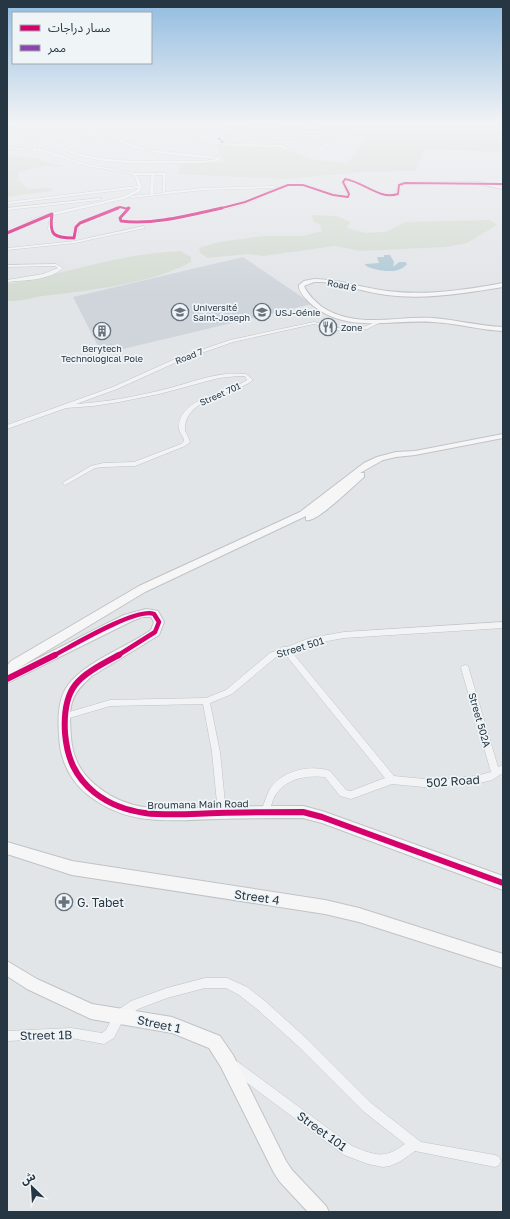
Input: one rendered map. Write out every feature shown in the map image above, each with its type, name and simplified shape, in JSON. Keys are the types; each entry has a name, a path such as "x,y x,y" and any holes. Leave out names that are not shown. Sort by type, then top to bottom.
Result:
{"street":[{"path":"137,179 140,187"},
{"path":"152,193 153,179"},
{"path":"164,192 166,179"},
{"path":"7,210 75,201 204,188 266,188 302,185 346,197 350,194 343,182 345,179 355,180 380,194 391,196 398,194 399,185 405,183 503,184"},
{"path":"481,184 503,188"},
{"path":"88,219 126,206 129,208 120,218 124,222 157,220 228,207 286,186"},
{"path":"7,233 52,214 125,197 138,191 140,187"},
{"path":"7,203 140,187"},
{"path":"52,214 50,229 52,233 61,238 74,238 78,225 96,213 112,207"},
{"path":"7,248 75,242 144,227"},
{"path":"7,266 56,265 61,268 54,273 7,281"},
{"name":"Road 6","path":"503,285 453,292 408,296 390,294 327,281 314,281 302,285 303,291 308,298 330,315 346,320 377,322 433,320 479,328 503,329"},
{"name":"Road 7","path":"7,427 115,388 184,358 238,339 314,323 347,331 365,328 377,322"},
{"name":"Street 701","path":"65,483 94,468 113,464 135,464 179,447 187,442 182,426 191,409 202,401 250,380 246,375 229,375 169,390 112,401 66,406"},
{"path":"7,673 15,664 142,589 280,526 309,518 371,468 415,453 503,436"},
{"name":"Broumana Main Road","path":"7,679 128,618 146,612 156,614 159,622 155,632 78,681 69,694 66,705 66,743 71,765 82,782 98,797 117,808 153,815 303,812 322,817 503,883"},
{"name":"Street 501","path":"66,716 110,703 206,701 229,692 273,655 285,649 310,642 344,635 503,625"},
{"path":"285,649 392,780"},
{"name":"Street 502A","path":"465,668 499,771"},
{"path":"206,701 216,752 222,813"},
{"name":"502 Road","path":"265,812 274,790 282,782 295,776 320,772 327,774 346,795 351,795 392,780 434,784 484,779 499,771"},
{"name":"Street 4","path":"7,848 72,868 325,907 408,930 503,961"},
{"name":"Street 1","path":"7,968 32,984 91,1011 172,1024 214,1042 227,1061 280,1167 286,1176 320,1212"},
{"path":"119,1016 135,1005 162,994 205,983 227,983 243,991 261,1005 303,1043 367,1107 415,1144 494,1161"},
{"name":"Street 1B","path":"7,1036 71,1033 104,1039 110,1034 119,1016"},
{"name":"Street 101","path":"227,1061 348,1151 383,1163 399,1157 415,1144"}],"shaded area":[{"path":"7,179 18,179 28,189 51,188 52,191 7,197"},
{"path":"312,215 337,216 350,222 347,228 365,233 386,232 405,222 490,220 497,225 467,243 446,247 360,251 335,246 263,256 248,254 208,258 200,253 199,248 219,242 264,236 303,236 322,231 320,225 313,221"},
{"path":"181,251 191,257 191,262 176,269 139,281 99,289 7,301 7,284 115,260"},
{"name":"Université Saint-Joseph","path":"243,257 312,304 102,354 73,297"}],"water":[{"path":"384,255 390,255 394,262 393,267 399,262 405,262 407,264 399,270 393,271 366,266 365,264 379,263 377,257 384,257"}],"cycle path":[{"path":"7,233 37,219 52,214 50,229 52,233 61,238 74,238 76,234 76,227 80,223 120,207 129,208 120,218 121,221 130,222 163,219 235,205 251,200 277,188 296,184 340,197 348,197 349,194 343,182 345,179 352,180 379,193 392,196 398,194 399,185 405,183 503,184"},
{"path":"7,679 128,618 146,612 154,614 159,622 155,632 79,680 69,693 65,707 66,744 70,763 80,779 103,799 118,807 134,812 150,814 184,815 303,812 322,817 503,883"}],"place":[{"name":"Université Saint-Joseph","path":"180,312"},
{"name":"USJ-Génie","path":"262,312"},
{"name":"Zone","path":"328,327"},
{"name":"Berytech Technological Pole","path":"102,331"},
{"name":"G. Tabet","path":"64,902"}]}
